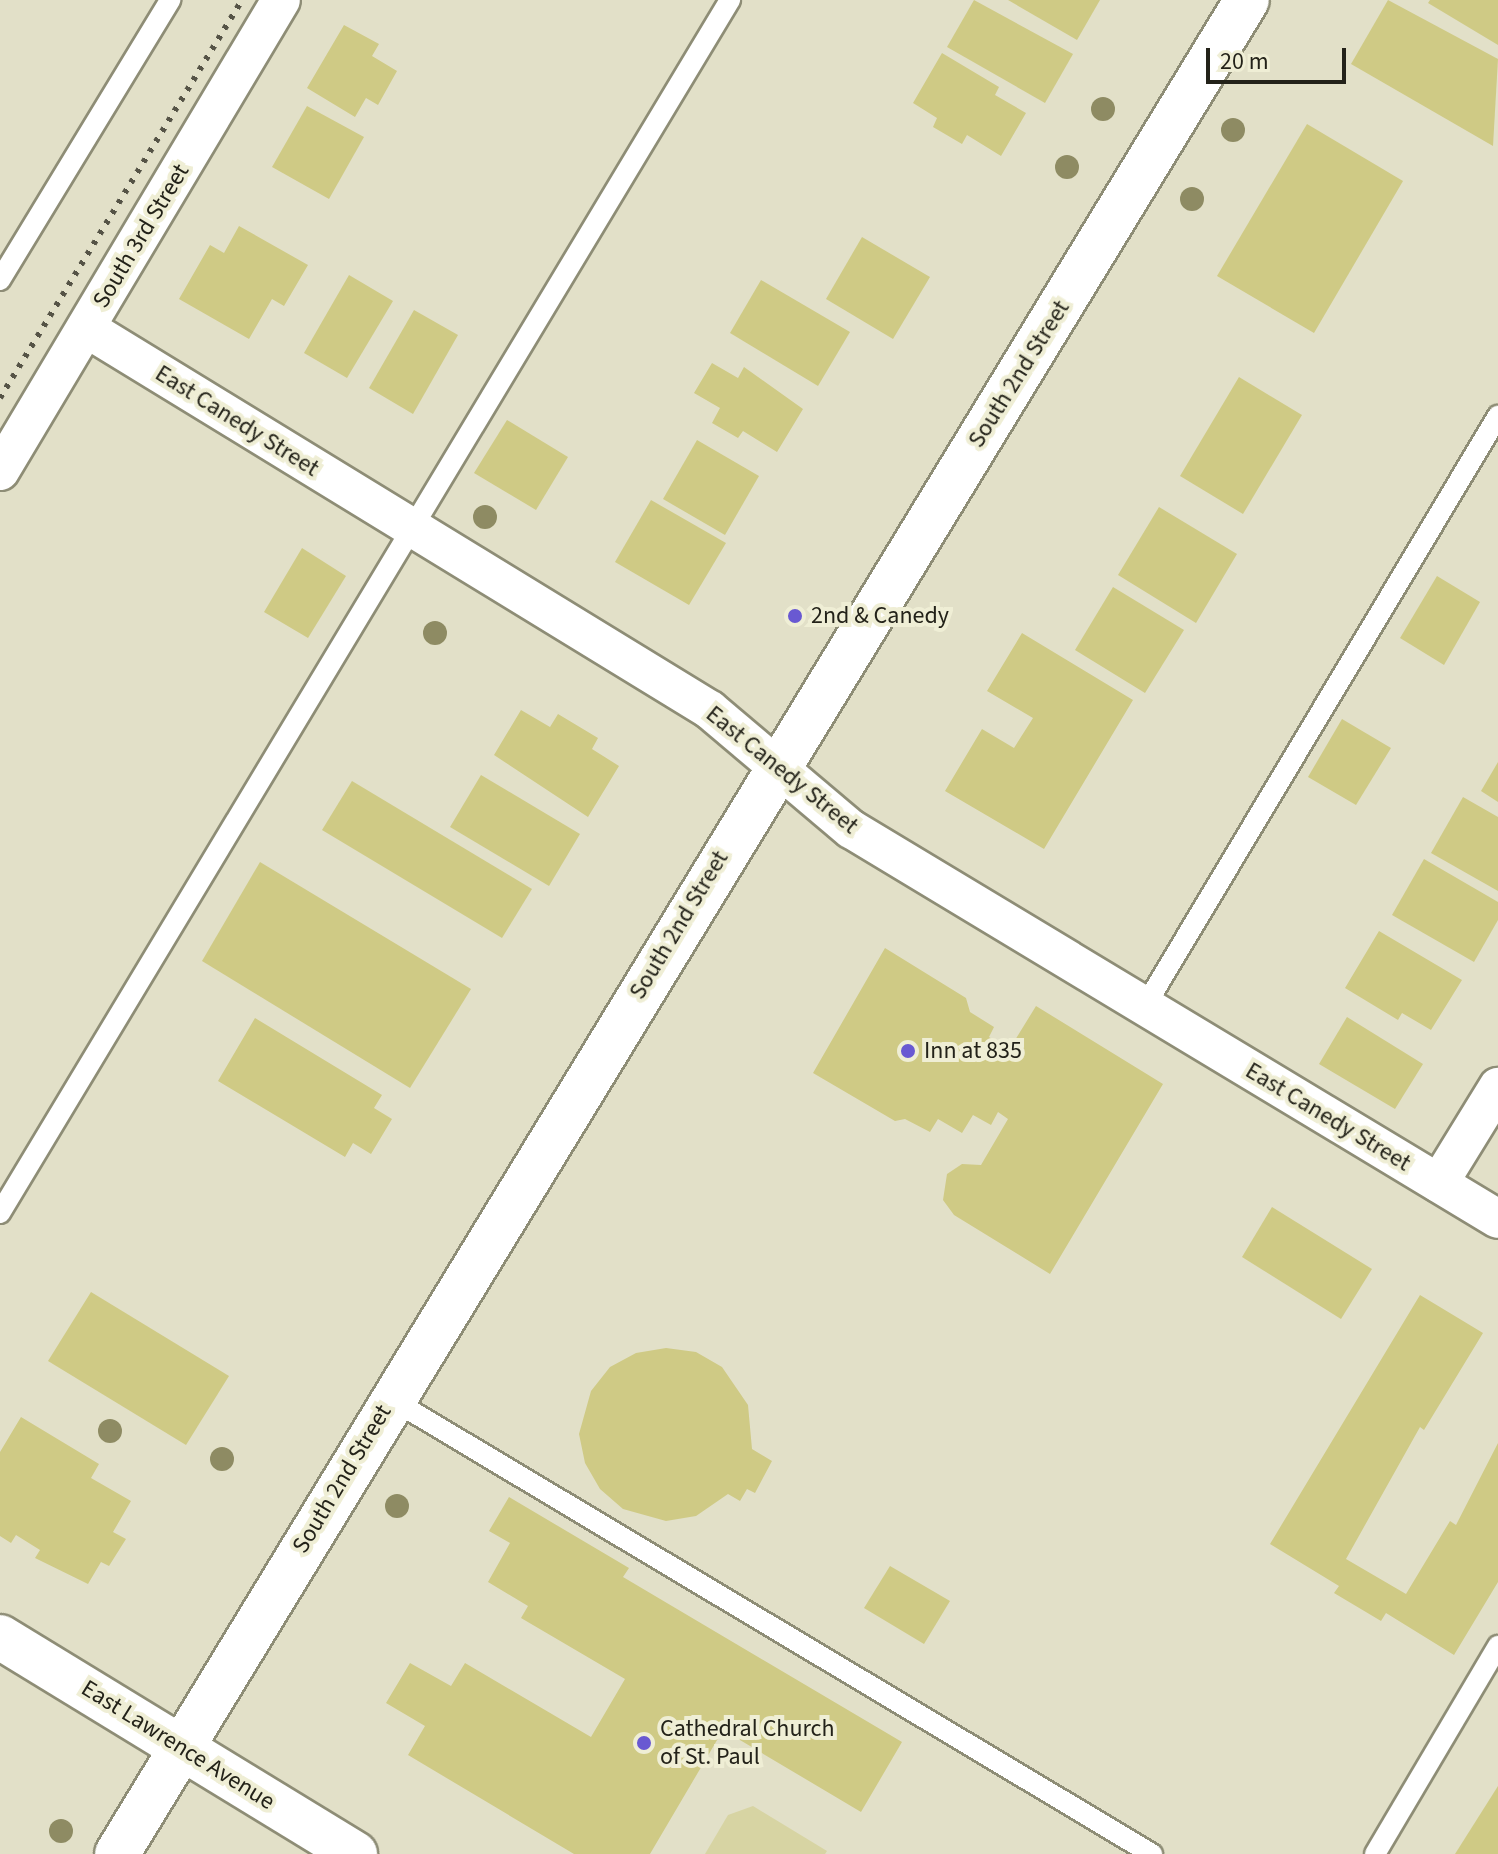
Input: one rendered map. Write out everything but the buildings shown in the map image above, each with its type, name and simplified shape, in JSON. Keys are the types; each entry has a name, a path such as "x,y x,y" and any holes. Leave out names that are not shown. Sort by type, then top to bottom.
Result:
{"main road":[{"name":"South 2nd Street","path":"117,1854 775,768 1247,0"},
{"name":"East Lawrence Avenue","path":"0,1637 355,1854"}],"street":[{"name":"South 3rd Street","path":"0,471 281,0"},
{"name":"East Canedy Street","path":"86,328 710,710 775,768 851,829 1498,1219"},
{"path":"1439,1183 1498,1087"}],"lane":[{"path":"0,280 170,0"},
{"path":"0,1213 730,0"},
{"path":"1145,1006 1498,416"},
{"path":"391,1399 1152,1854"},
{"path":"1375,1854 1498,1646"}],"shaded area":[{"path":"753,1806 827,1851 825,1854 705,1854 728,1815"}],"railway":[{"path":"0,398 242,0"}],"place":[{"name":"2nd & Canedy","path":"795,616"},
{"name":"Inn at 835","path":"908,1051"},
{"name":"Cathedral Church of St. Paul","path":"644,1743"}]}
